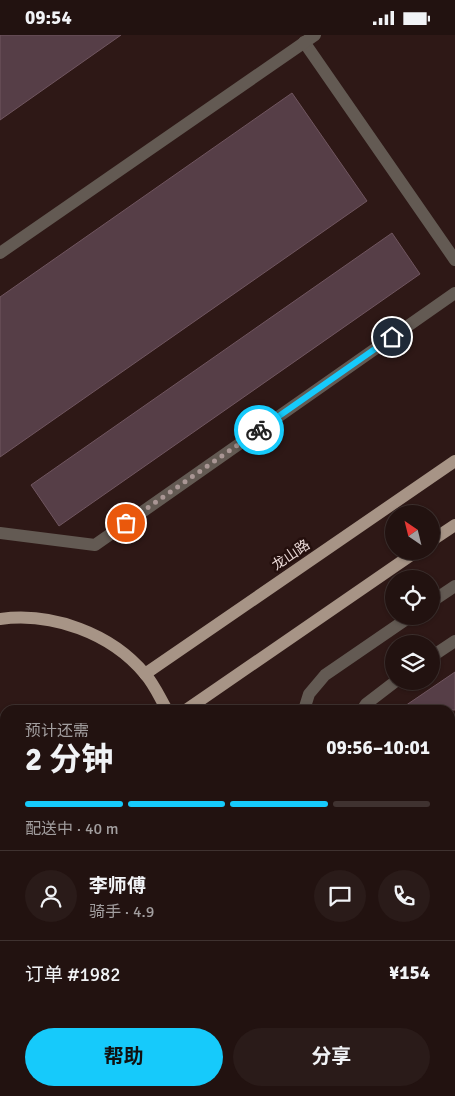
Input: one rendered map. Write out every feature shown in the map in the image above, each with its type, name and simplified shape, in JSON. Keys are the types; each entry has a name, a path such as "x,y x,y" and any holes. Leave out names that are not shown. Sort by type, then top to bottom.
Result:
{"main road":[{"name":"龙山路","path":"145,674 455,461"},
{"path":"440,535 455,525"},
{"path":"193,705 404,560"},
{"path":"0,619 21,616 67,624 110,643 145,674 164,705"}],"street":[{"path":"0,253 310,39 455,260"},
{"path":"0,533 94,545 455,293"},
{"path":"440,596 455,586"},
{"path":"306,705 309,694 325,675 398,625"},
{"path":"440,651 455,641"},
{"path":"365,705 385,689"}],"building":[{"path":"0,35 121,35 0,120"},
{"path":"292,93 367,201 0,457 0,297"},
{"path":"392,233 420,274 59,526 31,485"},
{"path":"455,672 455,705 406,705 428,690 440,690 440,682"}],"way so far":[{"path":"126,523 259,430"}],"route":[{"path":"259,430 392,337"}]}
